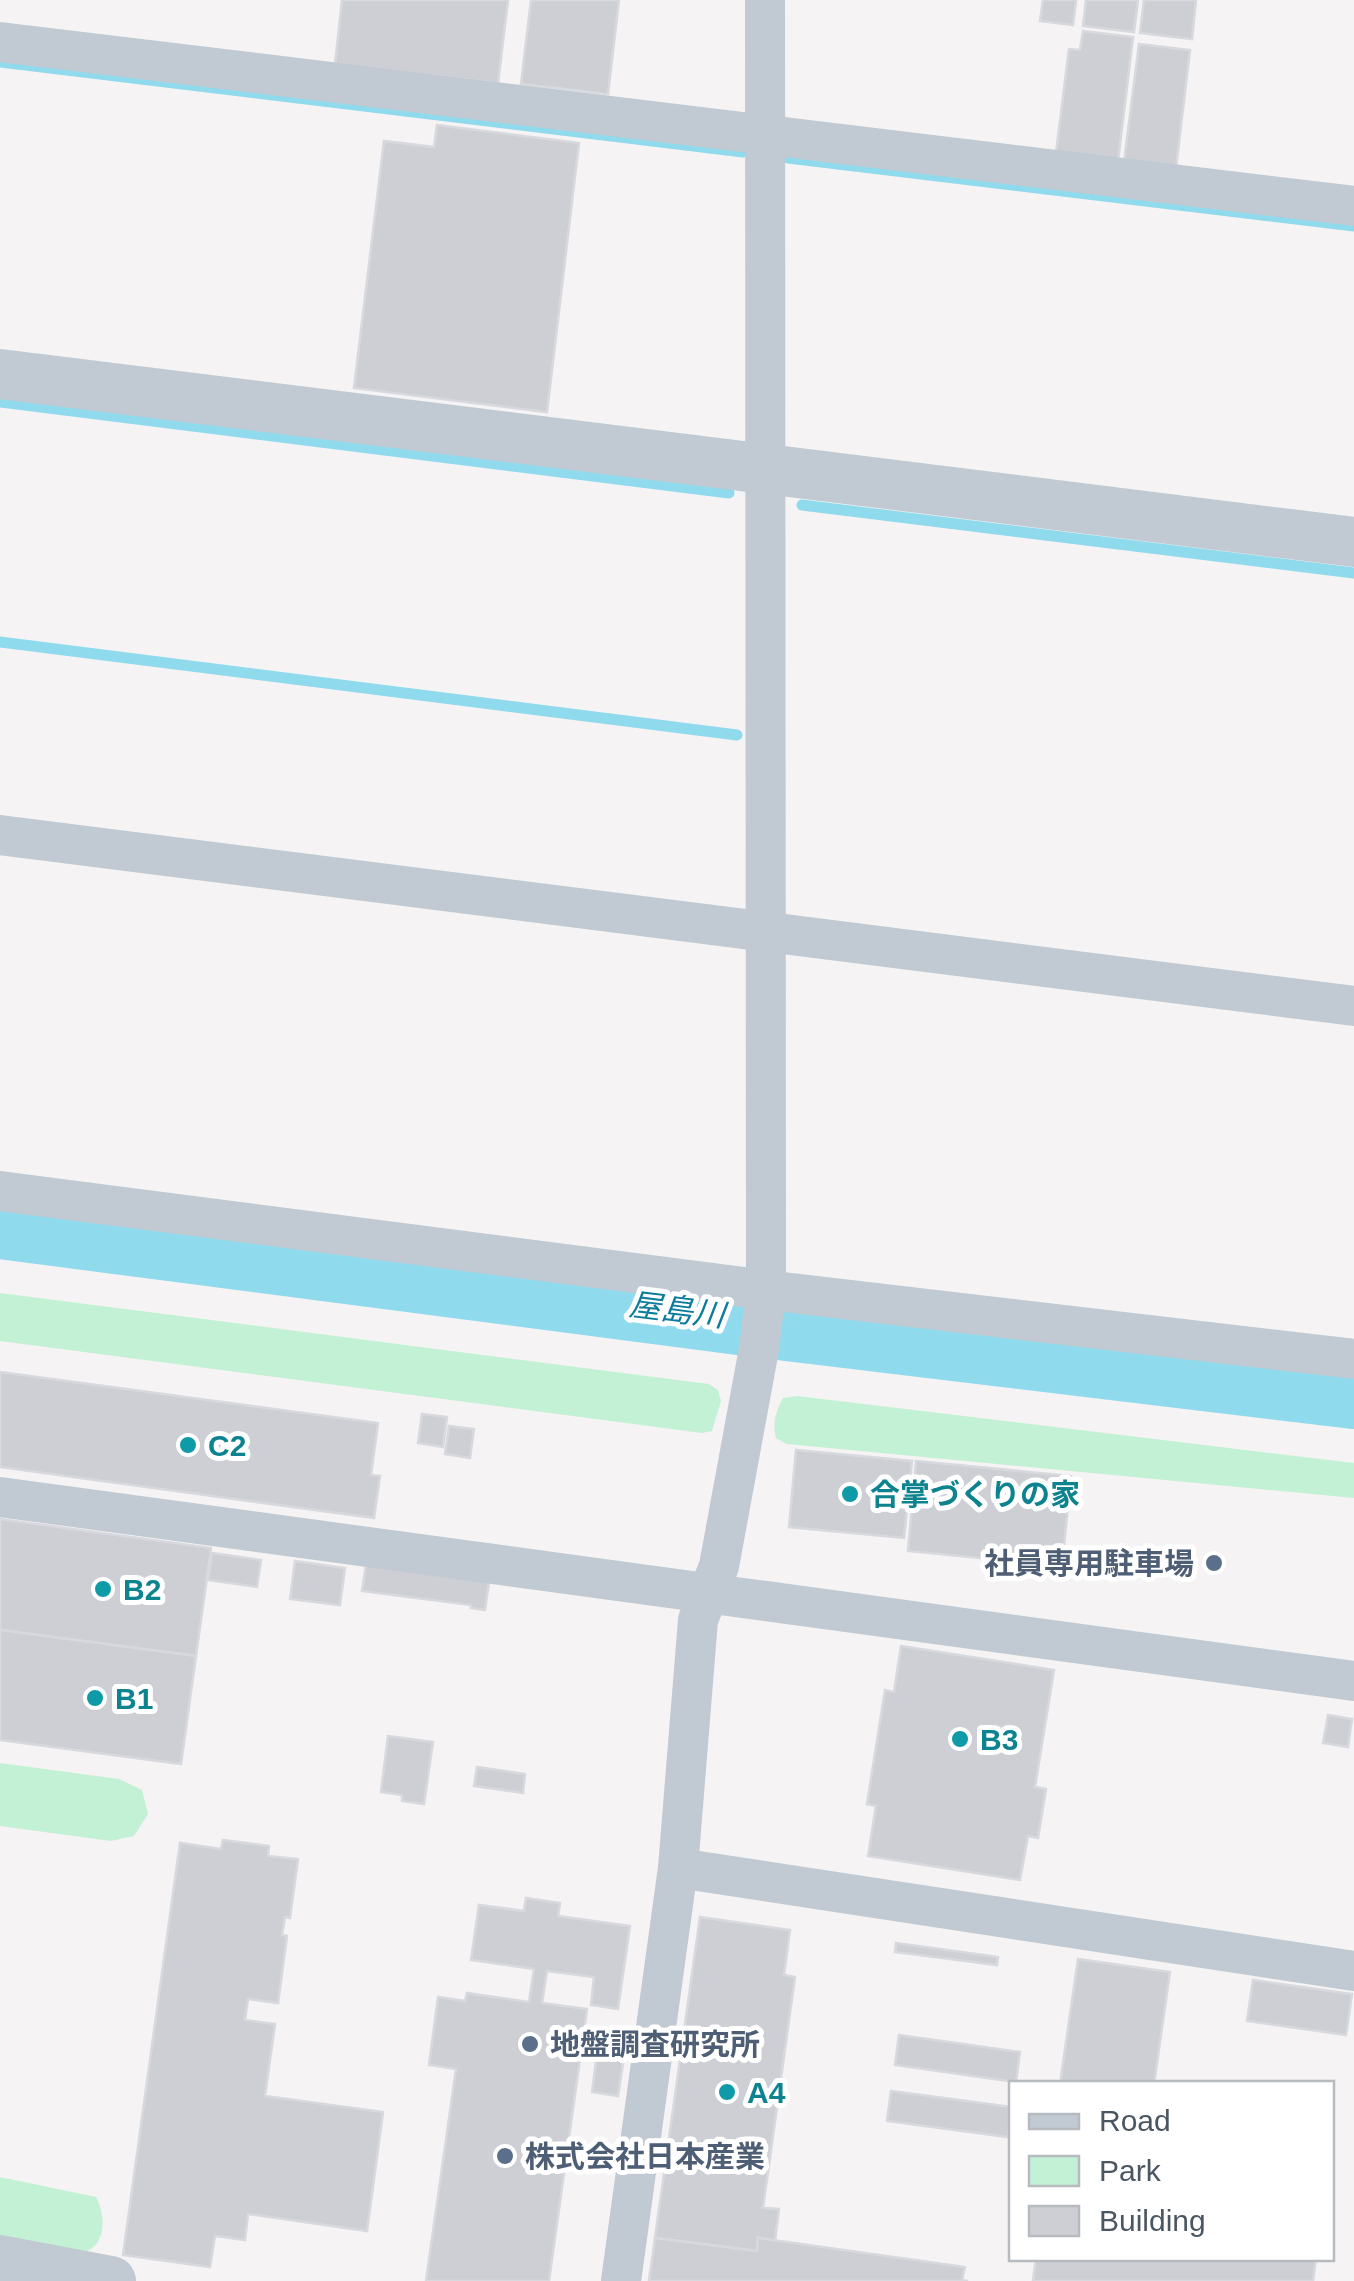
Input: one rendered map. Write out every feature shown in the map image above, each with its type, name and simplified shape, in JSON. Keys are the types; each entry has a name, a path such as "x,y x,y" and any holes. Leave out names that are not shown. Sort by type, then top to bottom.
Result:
{"street":[{"path":"621,2281 678,1868 698,1620 719,1566 766,1294 765,0"},
{"path":"0,42 1354,206"},
{"path":"0,374 1354,542"},
{"path":"0,835 1354,1006"},
{"path":"0,1192 766,1294 1354,1358"},
{"path":"0,1497 1354,1681"},
{"path":"678,1868 1354,1971"},
{"path":"0,2260 111,2281"}],"green space":[{"path":"0,1293 709,1384 718,1390 721,1401 712,1431 702,1433 0,1341"},
{"path":"797,1396 1354,1463 1354,1498 787,1444 776,1438 775,1417 783,1398"},
{"path":"0,1763 119,1779 142,1790 148,1814 134,1836 111,1841 0,1826"},
{"path":"0,2177 96,2197 103,2223 95,2246 79,2253 0,2238"}],"building":[{"path":"342,0 508,0 498,83 335,64"},
{"path":"531,0 619,0 608,94 521,84"},
{"path":"1043,0 1076,0 1073,25 1040,21"},
{"path":"1086,0 1138,0 1134,32 1083,26"},
{"path":"1144,0 1196,0 1192,39 1140,33"},
{"path":"1083,31 1133,37 1118,161 1056,153 1069,49 1080,50"},
{"path":"1139,44 1190,50 1176,168 1124,162"},
{"path":"437,125 579,143 547,412 354,388 384,141 434,147"},
{"name":"C2","path":"0,1372 378,1423 371,1475 380,1476 374,1518 0,1467"},
{"path":"422,1414 447,1417 443,1447 418,1443"},
{"path":"449,1426 474,1429 470,1458 445,1454"},
{"name":"合掌づくりの家","path":"796,1450 912,1461 904,1538 789,1527"},
{"path":"916,1461 1071,1476 1062,1566 908,1551"},
{"name":"B2","path":"0,1519 211,1548 196,1656 0,1630"},
{"path":"212,1553 261,1560 257,1587 208,1580"},
{"path":"295,1561 345,1568 340,1605 290,1599"},
{"path":"366,1565 489,1582 485,1610 362,1591"},
{"name":"B1","path":"0,1630 196,1656 181,1764 0,1740"},
{"name":"B3","path":"901,1646 1054,1670 1035,1787 1046,1789 1038,1838 1028,1836 1020,1880 868,1856 876,1806 867,1804 885,1690 894,1692"},
{"path":"1328,1715 1352,1719 1348,1747 1323,1743"},
{"path":"388,1736 433,1742 424,1804 402,1801 402,1795 381,1792"},
{"path":"477,1767 525,1774 523,1793 474,1786"},
{"path":"223,1840 269,1846 268,1856 298,1859 290,1918 285,1917 282,1935 287,1936 278,2003 248,1999 245,2020 275,2024 265,2096 383,2112 367,2231 248,2214 245,2240 215,2236 210,2267 123,2255 180,1843 221,1849"},
{"path":"526,1898 560,1903 558,1916 630,1926 618,2009 591,2005 594,1977 547,1971 542,2003 587,2009 549,2281 426,2281 456,2069 429,2065 438,1997 465,2001 467,1993 529,2002 534,1969 471,1960 479,1905 524,1911"},
{"name":"A4","path":"700,1917 790,1930 784,1975 795,1977 763,2208 779,2209 775,2241 758,2238 757,2251 655,2238"},
{"path":"896,1943 998,1957 997,1965 895,1952"},
{"path":"1078,1959 1170,1972 1154,2081 1060,2081"},
{"path":"1253,1980 1352,1994 1346,2035 1247,2021"},
{"path":"899,2035 1020,2052 1016,2081 895,2065"},
{"path":"598,2046 625,2050 618,2096 592,2092"},
{"path":"891,2091 1009,2107 1008,2137 887,2121"},
{"path":"655,2238 757,2251 758,2238 965,2267 962,2280 968,2281 649,2281"},
{"path":"1036,2261 1316,2261 1313,2281 1033,2281"}],"waterway":[{"path":"0,62 743,152"},
{"path":"788,158 1354,226"},
{"path":"0,402 729,493"},
{"path":"802,505 1354,573"},
{"path":"0,642 737,735"},
{"name":"屋島川","path":"0,1225 762,1324 1354,1395"}],"place":[{"name":"C2","path":"188,1445"},
{"name":"合掌づくりの家","path":"850,1494"},
{"name":"社員専用駐車場","path":"1214,1563"},
{"name":"B2","path":"103,1589"},
{"name":"B1","path":"95,1698"},
{"name":"B3","path":"960,1739"},
{"name":"地盤調査研究所","path":"530,2044"},
{"name":"A4","path":"727,2092"},
{"name":"株式会社日本産業","path":"505,2156"}]}
